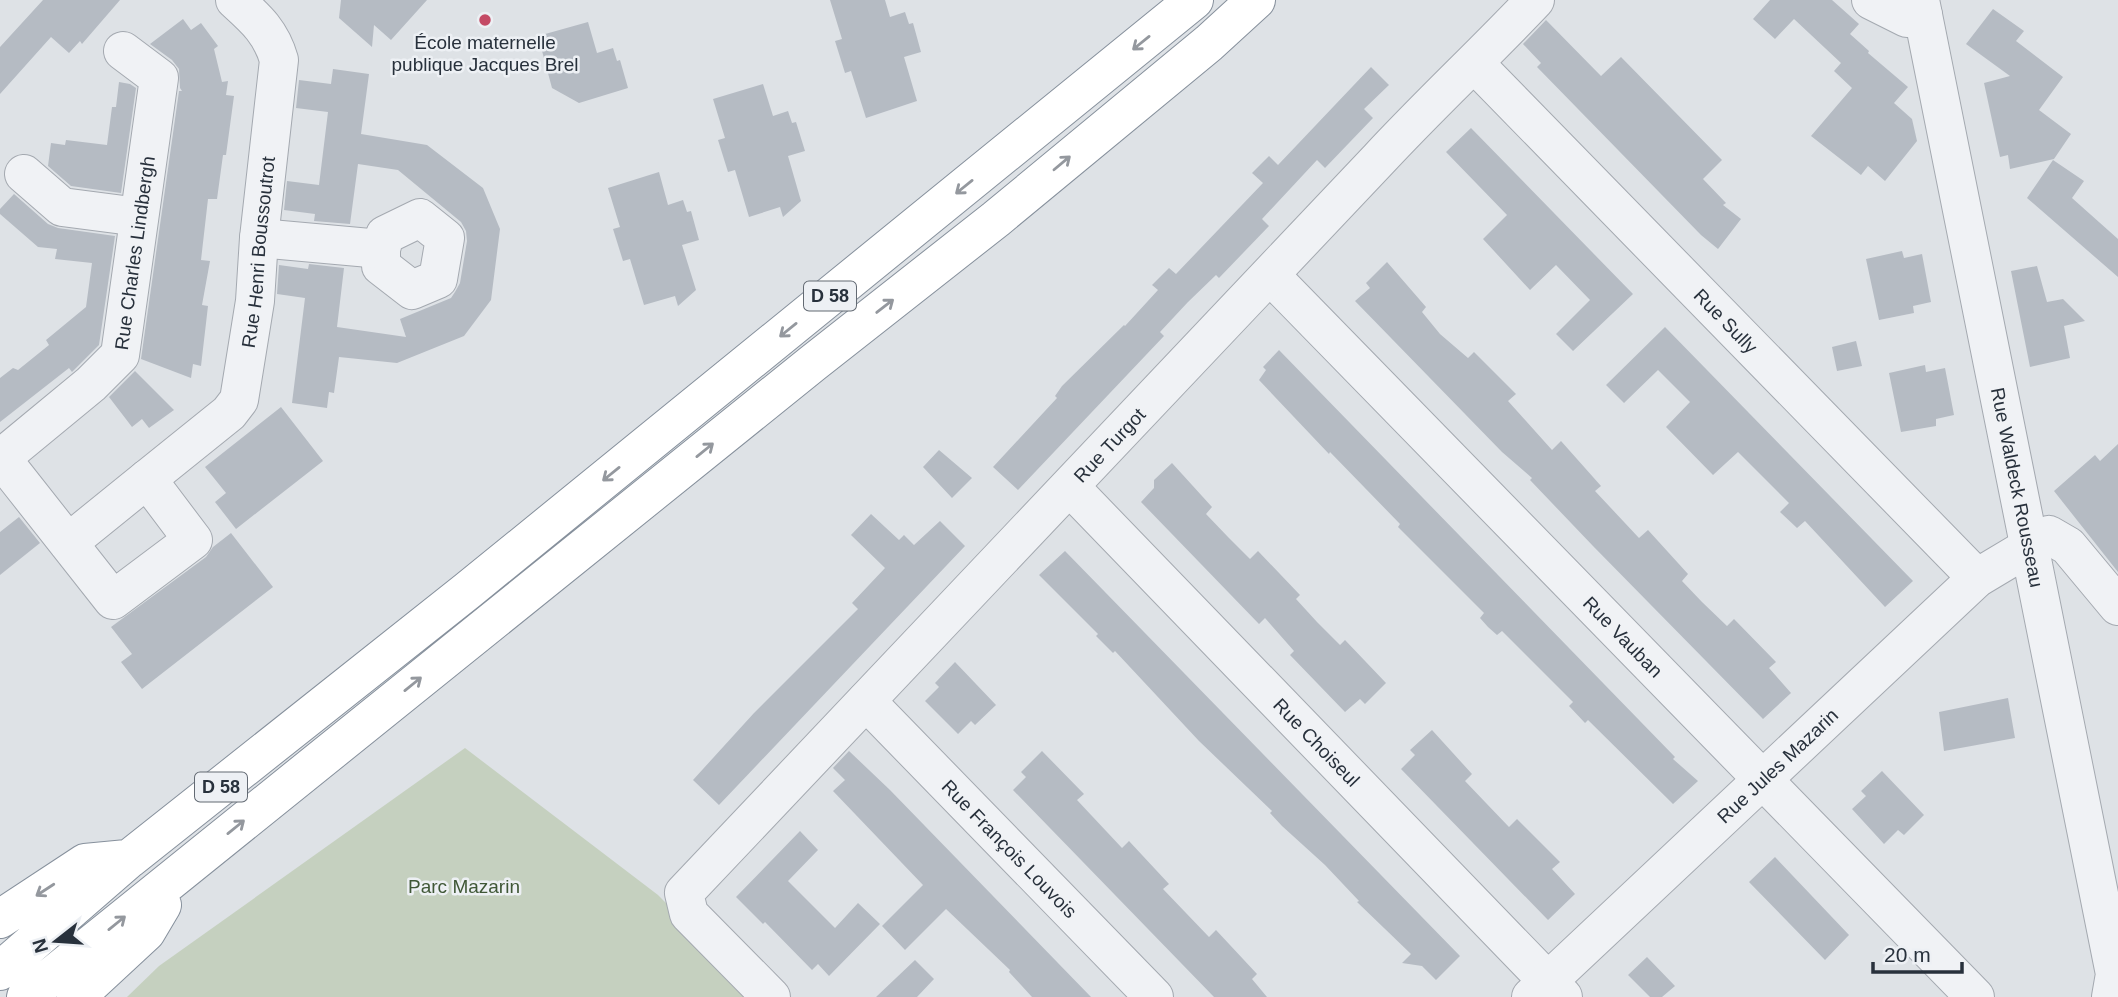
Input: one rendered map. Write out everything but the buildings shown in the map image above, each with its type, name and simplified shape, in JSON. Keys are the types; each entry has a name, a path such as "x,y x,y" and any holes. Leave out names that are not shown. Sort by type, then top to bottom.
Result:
{"highway":[{"name":"D 58","path":"0,971 129,859 457,600 1194,0"},
{"name":"D 58","path":"26,997 996,219 1209,43 1256,0"},
{"path":"0,919 85,863 129,859"},
{"path":"76,997 146,932 183,870"}],"street":[{"name":"Rue Henri Boussoutrot","path":"68,543 229,413 239,400 255,301 259,239 279,60 274,41 235,0"},
{"name":"Rue Turgot","path":"771,997 689,914 684,892 1271,276 1381,156 1475,64 1535,0"},
{"path":"1871,0 1907,18 1922,7"},
{"name":"Rue Waldeck Rousseau","path":"1922,7 2115,981"},
{"name":"Rue Charles Lindbergh","path":"1,459 91,384 120,355 159,78 123,51"},
{"name":"Rue Sully","path":"1475,64 1978,578"},
{"path":"24,174 62,207 139,217"},
{"path":"259,239 381,249"},
{"name":"Rue Vauban","path":"1271,276 1975,997"},
{"path":"1,459 114,600 193,540 147,479"},
{"name":"Rue Choiseul","path":"1070,487 1547,992"},
{"path":"2030,545 2049,535 2068,546 2118,606"},
{"name":"Rue Jules Mazarin","path":"1547,992 1763,781 1978,578 2030,545"},
{"name":"Rue François Louvois","path":"866,701 1154,997"}],"green space":[{"name":"Parc Mazarin","path":"465,748 658,895 759,997 127,997 159,966"}],"place":[{"name":"École maternelle publique Jacques Brel","path":"485,20"}]}
